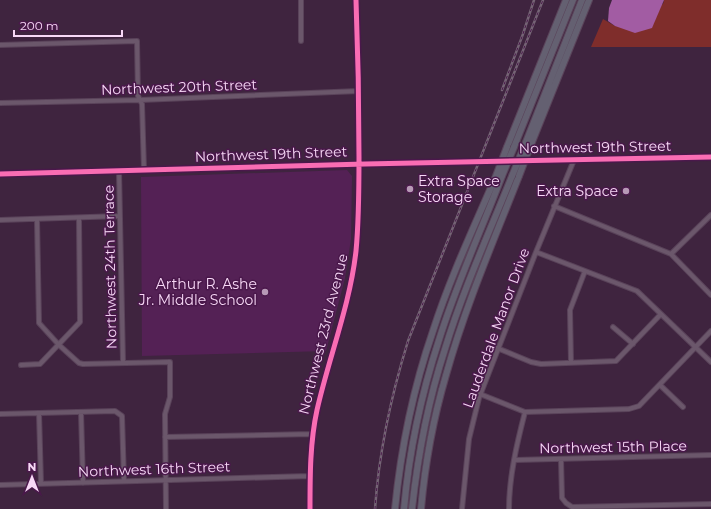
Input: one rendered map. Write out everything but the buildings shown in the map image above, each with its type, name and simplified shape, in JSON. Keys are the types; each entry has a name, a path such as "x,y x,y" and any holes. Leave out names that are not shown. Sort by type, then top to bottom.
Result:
{"highway":[{"path":"511,147 566,0"},
{"path":"395,509 408,420 437,317 499,176 572,0"},
{"path":"527,147 582,0"},
{"path":"412,509 422,437 437,373 458,310 589,0"},
{"path":"404,509 413,442 421,403 439,340 452,302 499,176"},
{"path":"420,509 433,426 447,369 515,176"},
{"path":"407,481 408,420"}],"street":[{"path":"301,0 301,41"},
{"name":"Northwest 23rd Avenue","path":"310,509 312,434 317,409 353,272 357,240 359,91 356,0"},
{"path":"0,45 137,41 138,96 142,104 144,170"},
{"name":"Northwest 20th Street","path":"0,103 140,100 359,91"},
{"name":"Northwest 19th Street","path":"0,174 359,164 711,157"},
{"name":"Lauderdale Manor Drive","path":"462,509 470,439 480,394 554,206 574,160"},
{"name":"Northwest 24th Terrace","path":"120,171 123,362"},
{"path":"554,206 671,254 710,292"},
{"path":"0,220 120,216"},
{"path":"671,254 710,216"},
{"path":"21,365 40,364 80,322 79,218"},
{"path":"37,219 39,323 59,345 79,363 83,364 170,362 170,398 164,414 166,509"},
{"path":"536,252 637,291 711,362"},
{"path":"572,363 570,310 585,271"},
{"path":"497,348 531,362 541,364 616,361 661,314"},
{"path":"613,327 633,344"},
{"path":"480,394 525,412 629,409 639,406 711,331"},
{"path":"660,385 683,407"},
{"path":"0,414 115,410 122,416 124,481"},
{"path":"81,412 83,483"},
{"path":"509,509 519,434 525,412"},
{"path":"39,413 41,483"},
{"path":"165,437 312,434"},
{"name":"Northwest 15th Place","path":"515,460 711,455"},
{"path":"561,459 562,498 572,507 711,504"},
{"name":"Northwest 16th Street","path":"0,485 310,476"}],"shaded area":[{"path":"612,0 664,0 652,28 635,33 615,26 608,21 609,8"},
{"path":"664,0 711,0 711,47 591,47 603,19 615,26 663,4"},
{"path":"347,170 352,176 351,239 345,278 326,351 142,356 141,177"}],"railway":[{"path":"502,90 534,0"},
{"path":"375,509 379,466 387,424 396,382 408,341 543,0"}],"cycle path":[{"path":"310,509 311,459 317,410 349,291 356,251 359,157 356,0"},
{"path":"0,174 365,164 711,157"}],"place":[{"name":"Extra Space Storage","path":"410,189"},
{"name":"Extra Space","path":"626,191"},
{"name":"Arthur R. Ashe Jr. Middle School","path":"265,292"}]}
